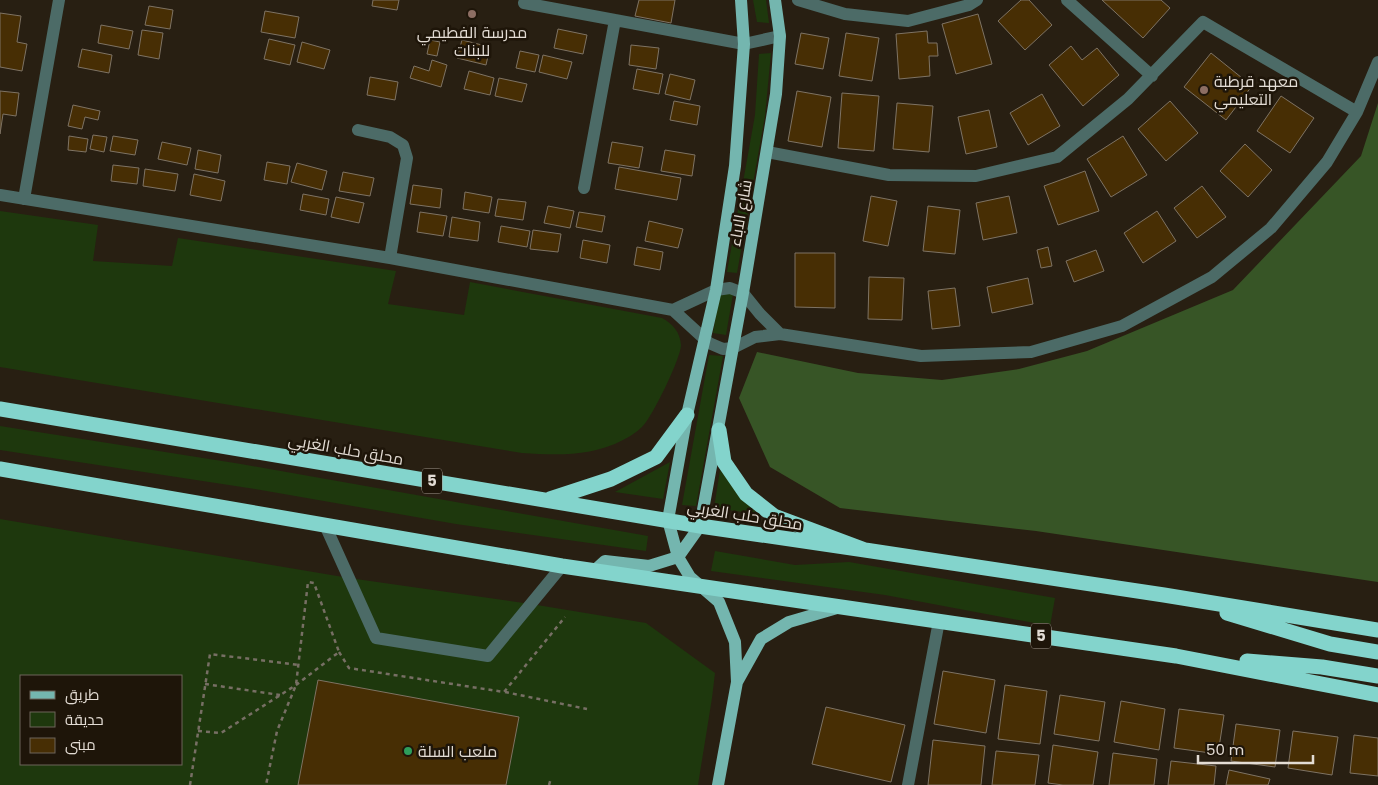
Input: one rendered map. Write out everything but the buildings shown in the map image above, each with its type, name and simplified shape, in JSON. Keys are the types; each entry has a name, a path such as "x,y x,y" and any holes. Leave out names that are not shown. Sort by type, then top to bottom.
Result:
{"highway":[{"name":"محلق حلب الغربي","path":"0,409 700,526 865,550"},
{"path":"547,500 611,479 656,457 687,415"},
{"path":"719,430 724,462 746,494 774,516 865,550"},
{"name":"5","path":"0,469 562,566 1176,656 1378,695"},
{"name":"5","path":"865,550 1164,595 1378,630"},
{"name":"5","path":"1164,595 1330,644 1378,652"},
{"name":"5","path":"1176,656 1322,667 1378,676"}],"main road":[{"name":"شارع الاباء","path":"668,520 687,415 716,290 735,166 744,44 741,0"},
{"name":"شارع الاباء","path":"700,526 719,430 776,94 780,36 775,0"},
{"path":"668,520 678,557 690,577 719,602 736,642 736,682 718,785"},
{"path":"594,571 605,561 649,566 678,557 700,526"},
{"path":"736,682 761,639 790,622 839,607"}],"street":[{"path":"24,199 59,0"},
{"path":"798,0 845,14 908,21 969,6 977,0"},
{"path":"1067,0 1152,76"},
{"path":"524,3 744,44 780,36"},
{"path":"584,188 615,20"},
{"path":"767,152 889,175 976,176 1057,157 1128,99 1203,22 1357,112"},
{"path":"0,195 390,258 673,310 705,340 718,348 733,348 755,337 780,334 921,356 1030,352 1122,326 1212,277 1271,228 1327,162 1357,112 1378,62"},
{"path":"358,130 390,137 403,145 407,158 390,258"},
{"path":"673,310 716,290 730,288 743,293 780,334"},
{"path":"325,525 376,638 488,656 562,566"},
{"path":"908,785 939,622"}],"path":[{"path":"266,785 277,731 296,686 308,582 314,582 339,652 349,668 504,692 587,709"},
{"path":"504,692 565,617"},
{"path":"198,731 221,733 296,686 339,652"},
{"path":"190,785 210,654 299,665"},
{"path":"205,684 282,695"},
{"path":"549,785 550,778"}],"green space":[{"path":"753,0 766,0 769,23 757,22"},
{"path":"771,53 765,116 737,273 727,272 755,115 759,54"},
{"path":"1378,103 1378,582 1036,531 840,508 770,467 739,398 757,352 858,373 942,380 1019,369 1087,351 1233,290 1361,156"},
{"path":"0,211 98,225 93,261 172,266 178,238 396,271 388,304 464,315 470,282 662,318 673,326 677,332 681,345 680,352 659,401 640,429 611,446 573,454 522,453 0,367"},
{"path":"720,292 733,294 726,335 713,333"},
{"path":"709,355 723,356 696,506 682,505"},
{"path":"0,426 241,464 648,536 646,551 456,524 255,489 0,450"},
{"path":"670,462 663,499 615,492"},
{"path":"720,470 757,514 714,508"},
{"path":"0,519 349,578 531,604 646,623 715,673 698,785 0,785"},
{"path":"715,551 795,565 849,562 1055,598 1050,626 885,595 711,571"}],"place":[{"name":"مدرسة الفطيمي للبنات","path":"472,14"},
{"name":"معهد قرطبة التعليمي","path":"1204,90"},
{"name":"ملعب السلة","path":"408,751"}]}
